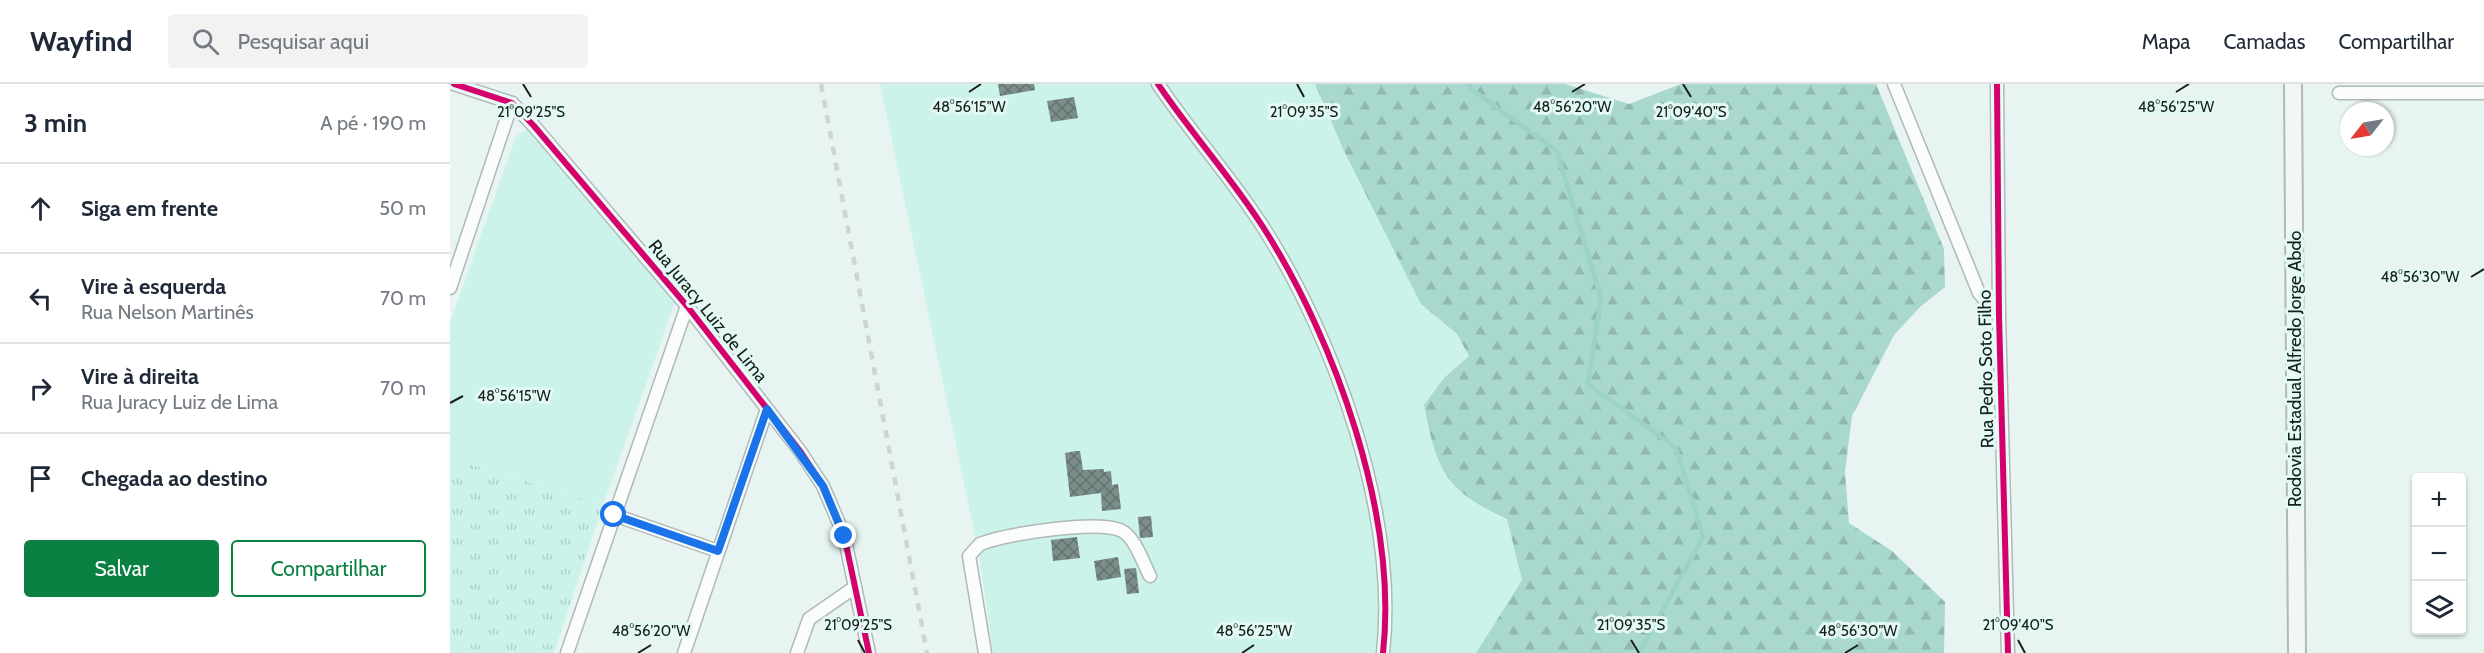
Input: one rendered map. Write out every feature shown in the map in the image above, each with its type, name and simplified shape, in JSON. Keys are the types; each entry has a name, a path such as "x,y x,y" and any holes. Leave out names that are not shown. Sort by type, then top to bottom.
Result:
{"main road":[{"name":"Rodovia Estadual Alfredo Jorge Abdo","path":"2293,84 2297,651"}],"street":[{"path":"450,288 512,103 454,84"},
{"path":"1158,84 1263,227 1322,337 1356,424 1383,554 1383,653"},
{"path":"1894,84 1979,293 1999,316"},
{"name":"Rua Pedro Soto Filho","path":"1997,84 1999,316 2008,653"},
{"path":"2339,93 2484,93"},
{"name":"Rua Juracy Luiz de Lima","path":"512,103 687,306 823,486 844,536 869,653"},
{"path":"567,653 687,306"},
{"path":"684,653 767,409"},
{"path":"614,515 718,551"},
{"path":"985,653 969,556 980,544 1083,526 1120,530 1128,536 1150,576"},
{"path":"797,653 809,619 855,587"}],"green space":[{"path":"880,84 1315,84 1344,151 1427,309 1457,334 1469,356 1444,378 1490,512 1507,519 1522,580 1476,653 993,653 979,554"},
{"path":"1315,84 1565,84 1629,104 1681,84 1876,84 1944,249 1945,287 1920,307 1894,335 1852,416 1845,472 1849,523 1892,551 1945,602 1944,653 1476,653 1522,580 1507,519 1469,498 1456,487 1439,462 1429,427 1424,405 1444,378 1469,356 1457,334 1421,304 1344,151"},
{"path":"528,128 675,302 603,505 450,458 450,323 516,136"},
{"path":"450,458 603,505 554,653 450,653"}],"building":[{"path":"998,84 1034,84 1035,90 1000,96"},
{"path":"1074,97 1078,118 1051,122 1047,101"},
{"path":"1080,451 1083,470 1111,471 1112,485 1118,484 1121,509 1102,511 1101,493 1070,497 1065,453"},
{"path":"1151,516 1153,537 1140,538 1138,517"},
{"path":"1077,537 1080,558 1053,561 1051,540"},
{"path":"1118,557 1121,577 1097,581 1094,561"},
{"path":"1136,568 1139,593 1127,594 1124,569"}],"waterway":[{"path":"1469,84 1471,89 1557,151 1601,298 1588,384 1676,448 1703,537 1639,653"}],"railway":[{"path":"821,84 927,653"}],"cycle path":[{"path":"454,84 512,103 534,126 687,306 800,451 823,486 844,535 869,653"},
{"path":"1158,84 1263,227 1290,272 1315,322 1337,376 1356,431 1371,488 1381,545 1385,600 1383,653"},
{"path":"1997,84 1999,316 2008,653"}],"route":[{"path":"614,515 718,551 767,409 800,451 823,486 844,536"}]}
